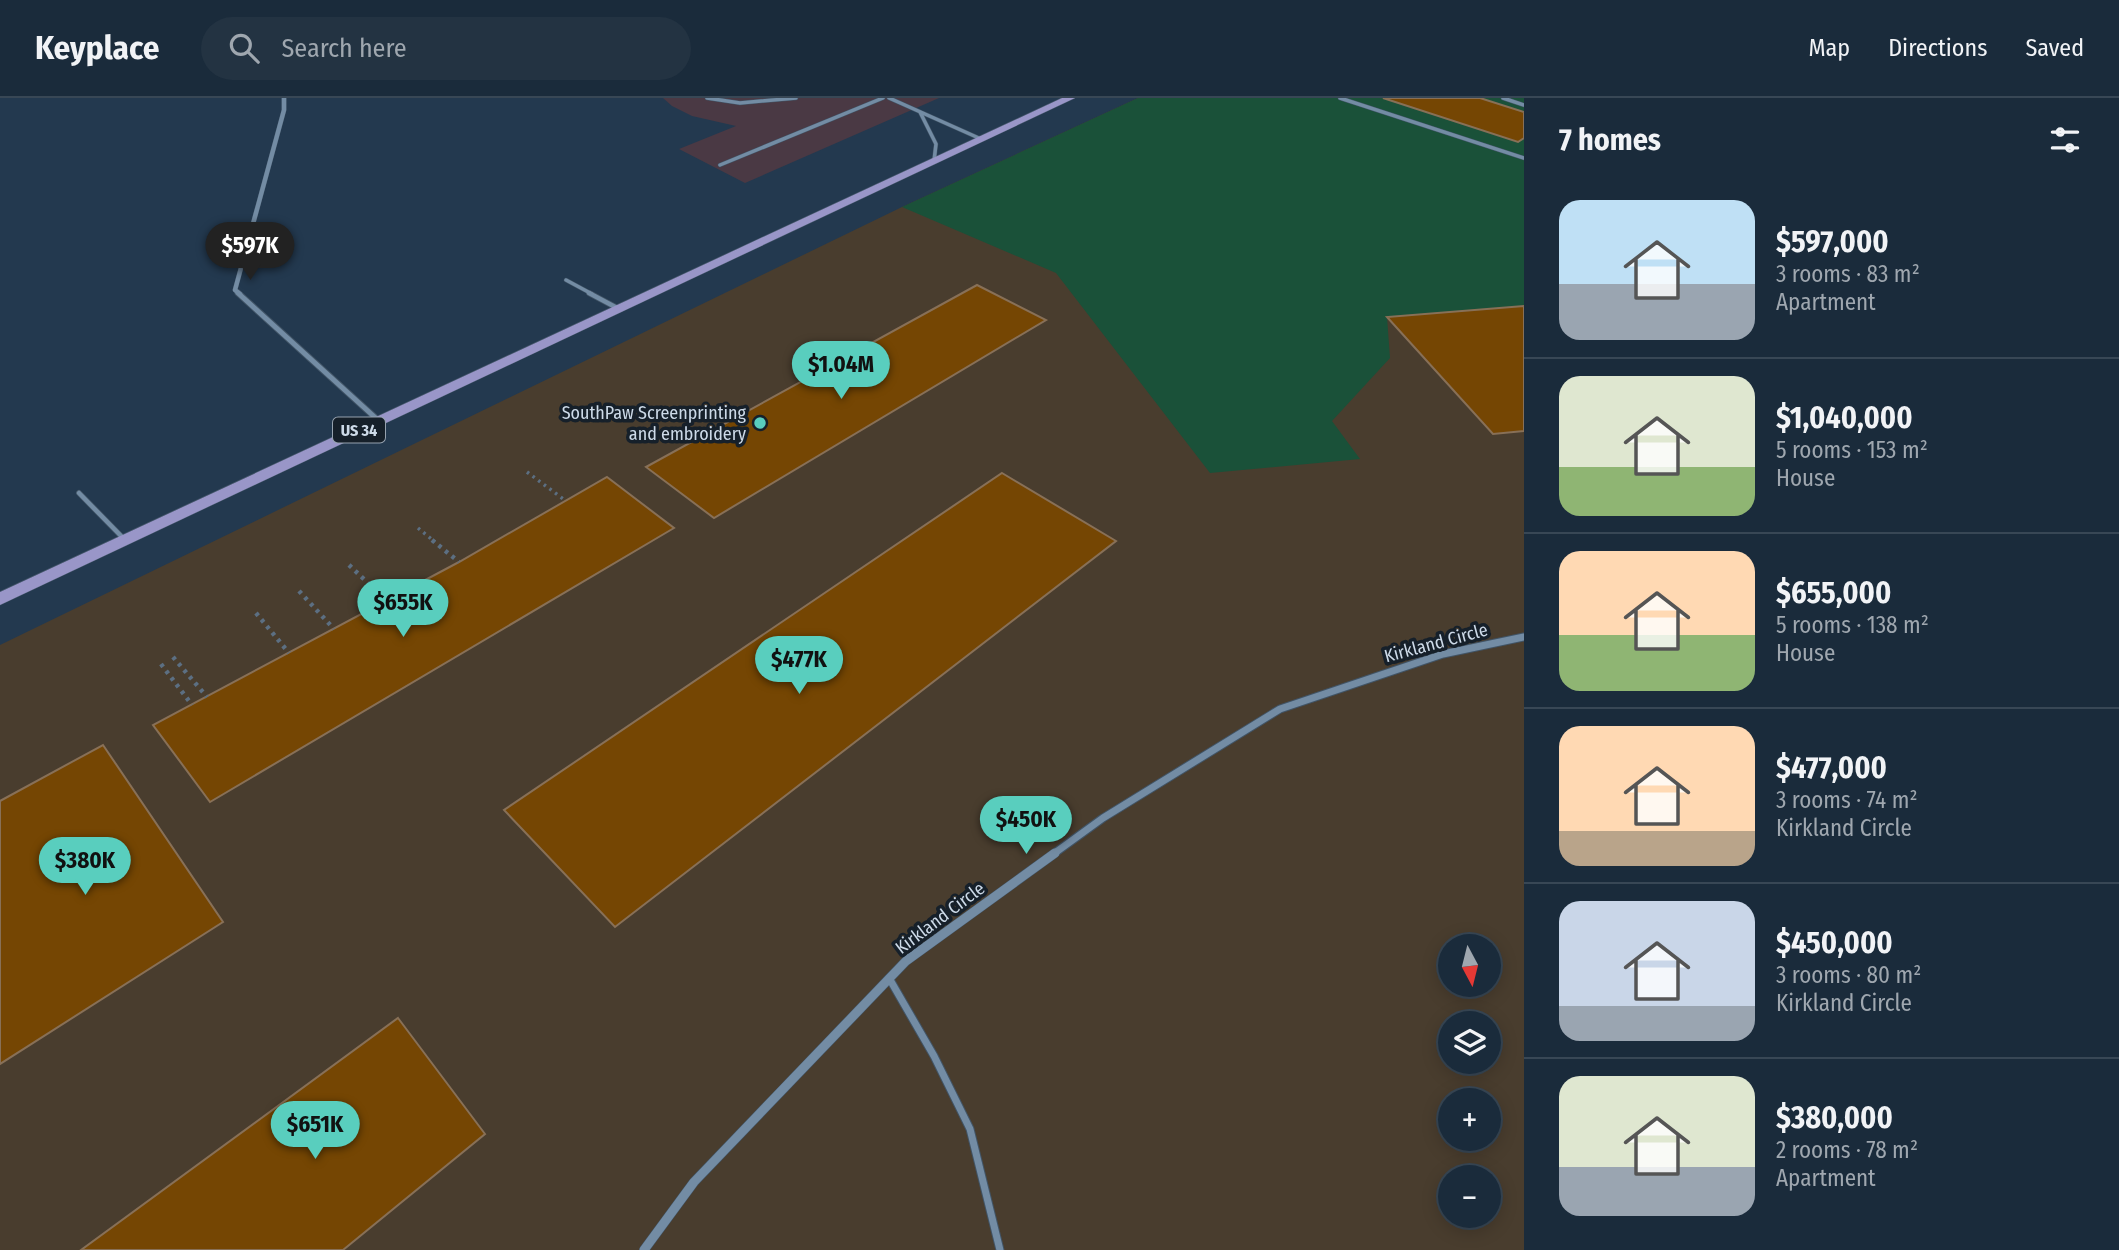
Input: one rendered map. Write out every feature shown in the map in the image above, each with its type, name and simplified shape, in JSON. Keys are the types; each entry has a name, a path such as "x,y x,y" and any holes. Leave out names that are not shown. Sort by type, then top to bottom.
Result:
{"main road":[{"name":"US 34","path":"0,599 1070,98"}],"street":[{"path":"284,98 284,110 234,290 379,421"},
{"name":"Kirkland Circle","path":"644,1250 694,1182 906,961 1103,818 1280,709 1443,654 1524,637"}],"lane":[{"path":"707,98 718,102 741,103 796,98"},
{"path":"720,165 883,98"},
{"path":"889,98 981,139"},
{"path":"1340,98 1524,158"},
{"path":"1503,98 1524,105"},
{"path":"920,112 936,144 934,161"},
{"path":"566,280 619,309"},
{"path":"79,493 125,540"},
{"path":"889,978 970,1129 1000,1250"}],"path":[{"path":"527,472 566,501"},
{"path":"418,528 460,562"},
{"path":"349,565 387,601"},
{"path":"299,591 334,629"},
{"path":"256,613 289,653"},
{"path":"173,657 207,696"},
{"path":"161,664 192,705"}],"shaded area":[{"path":"663,98 939,98 745,183 679,149 736,126 692,116"},
{"path":"1138,98 1524,98 1524,1250 0,1250 0,645 902,207"}],"green space":[{"path":"1138,98 1524,98 1524,306 1387,317 1390,358 1332,421 1360,459 1210,473 1056,273 902,207"}],"building":[{"path":"1383,98 1480,98 1524,112 1524,138 1518,142"},
{"path":"977,285 1046,320 714,518 646,467"},
{"path":"1524,306 1524,431 1493,434 1387,317"},
{"path":"1002,473 1116,541 615,927 504,810"},
{"path":"607,477 674,528 210,802 153,725 459,562"},
{"path":"103,745 223,922 0,1064 0,801"},
{"path":"398,1018 485,1134 343,1250 81,1250"}],"place":[{"name":"SouthPaw Screenprinting and embroidery","path":"760,423"}]}
